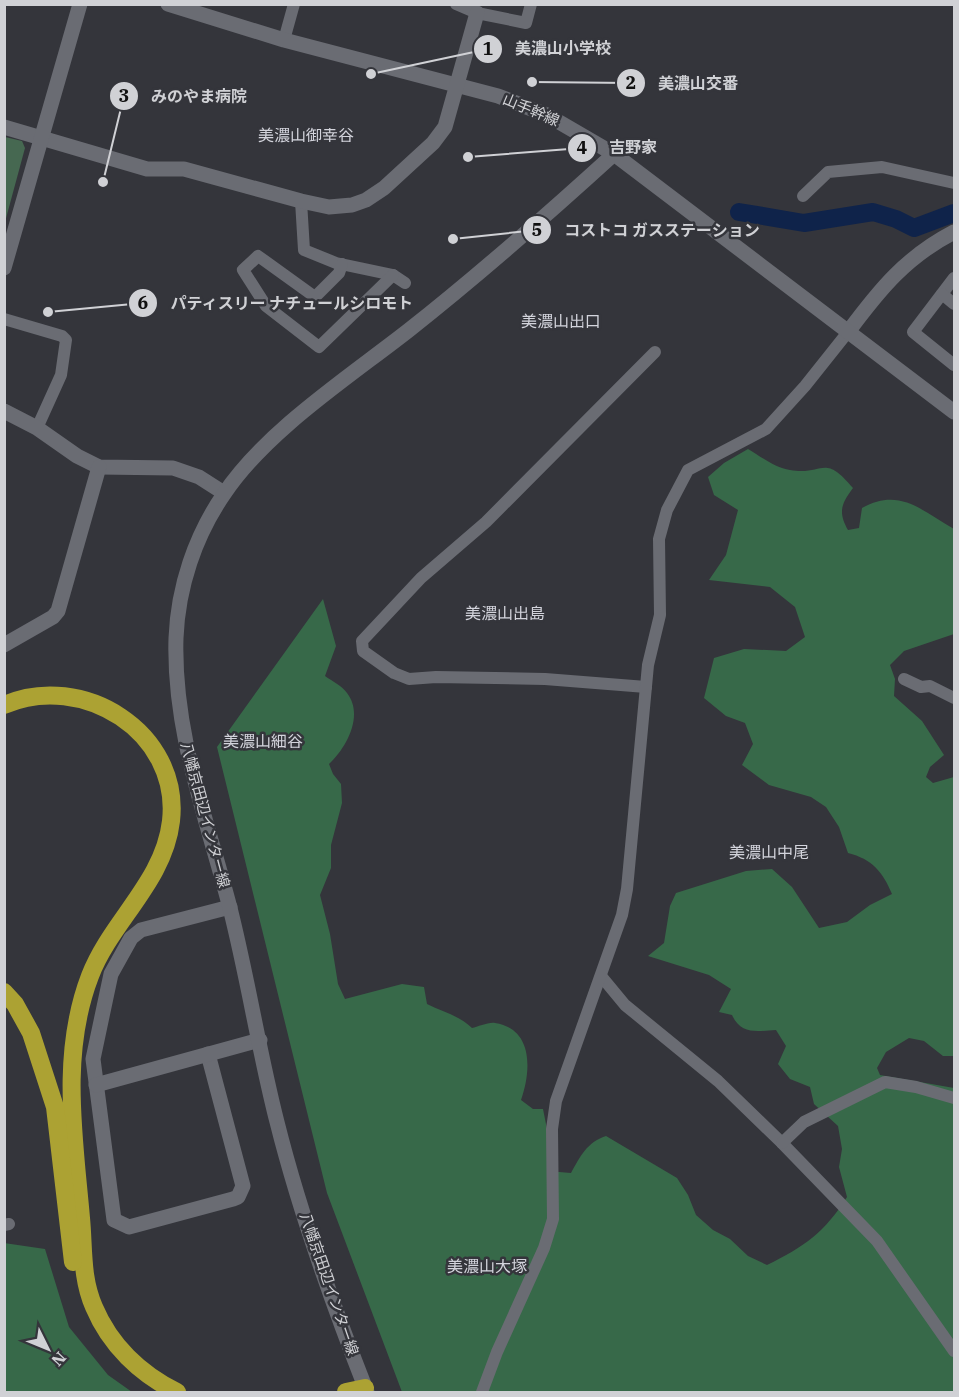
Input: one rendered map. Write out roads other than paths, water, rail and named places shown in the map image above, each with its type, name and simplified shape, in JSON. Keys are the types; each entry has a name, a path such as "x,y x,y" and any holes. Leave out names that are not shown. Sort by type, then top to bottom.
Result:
{"highway":[{"path":"4,705 20,698 44,693 69,695 110,709 129,722 146,739 159,758 167,779 171,820 157,867 105,947 91,974 75,1030 71,1114 82,1224 82,1260 93,1305 103,1325 130,1360 148,1375 177,1392"},
{"path":"4,992 15,1004 31,1033 55,1107 73,1262 86,1310 110,1350 124,1367 157,1392"},
{"path":"345,1392 362,1391"}],"street":[{"path":"4,268 80,4"},
{"name":"山手幹線","path":"168,4 284,40 459,84 547,115 614,154 954,412"},
{"path":"284,40 294,4"},
{"path":"456,4 477,13 526,23 531,4"},
{"path":"4,127 147,169 184,169 329,207 352,204 366,200 384,188 433,143 445,127 459,84 477,13"},
{"name":"八幡京田辺インター線","path":"362,1391 277,1124 230,907 196,789 179,708 176,651 179,606 198,540 224,493 279,433 446,301 614,154"},
{"path":"803,196 828,172 882,167 954,183"},
{"path":"301,201 300,215 304,250 342,264 393,275 405,283"},
{"path":"482,1392 496,1352 544,1248 553,1219 552,1129 556,1101 622,915 627,889 646,687 660,615 659,539 667,510 688,470 766,429 805,386 891,276 913,258 952,238"},
{"path":"342,264 339,273 315,297 258,256 243,270 266,306 320,347 393,275"},
{"path":"954,278 913,332 954,364"},
{"path":"942,294 954,304"},
{"path":"4,320 62,336 66,340 61,375 38,428"},
{"path":"646,687 545,679 436,677 409,680 394,673 363,651 362,641 421,578 486,522 655,352"},
{"path":"4,411 38,428 77,456 99,467 173,468 199,477 224,493"},
{"path":"4,645 53,617 58,611 99,467"},
{"path":"903,679 921,687 930,686 954,698"},
{"path":"208,1054 243,1186 238,1197 129,1227 118,1224 114,1220 93,1059 111,974 130,938 154,926 230,907"},
{"path":"601,976 625,1005 718,1081 783,1143 878,1241 954,1351"},
{"path":"96,1084 260,1040"},
{"path":"783,1143 804,1122 885,1082 916,1087 954,1098"}],"waterway":[{"path":"739,212 804,223 873,212 896,219 914,228 954,213"}],"place":[{"name":"美濃山小学校","path":"371,74"},
{"name":"美濃山交番","path":"532,82"},
{"name":"吉野家","path":"468,157"},
{"name":"みのやま病院","path":"103,182"},
{"name":"コストコ ガスステーション","path":"453,239"},
{"name":"パティスリー ナチュールシロモト","path":"48,312"}],"district":[{"name":"美濃山御幸谷","path":"306,135"},
{"name":"美濃山出口","path":"561,321"},
{"name":"美濃山出島","path":"505,613"},
{"name":"美濃山細谷","path":"263,741"},
{"name":"美濃山中尾","path":"769,852"},
{"name":"美濃山大塚","path":"487,1266"}]}
